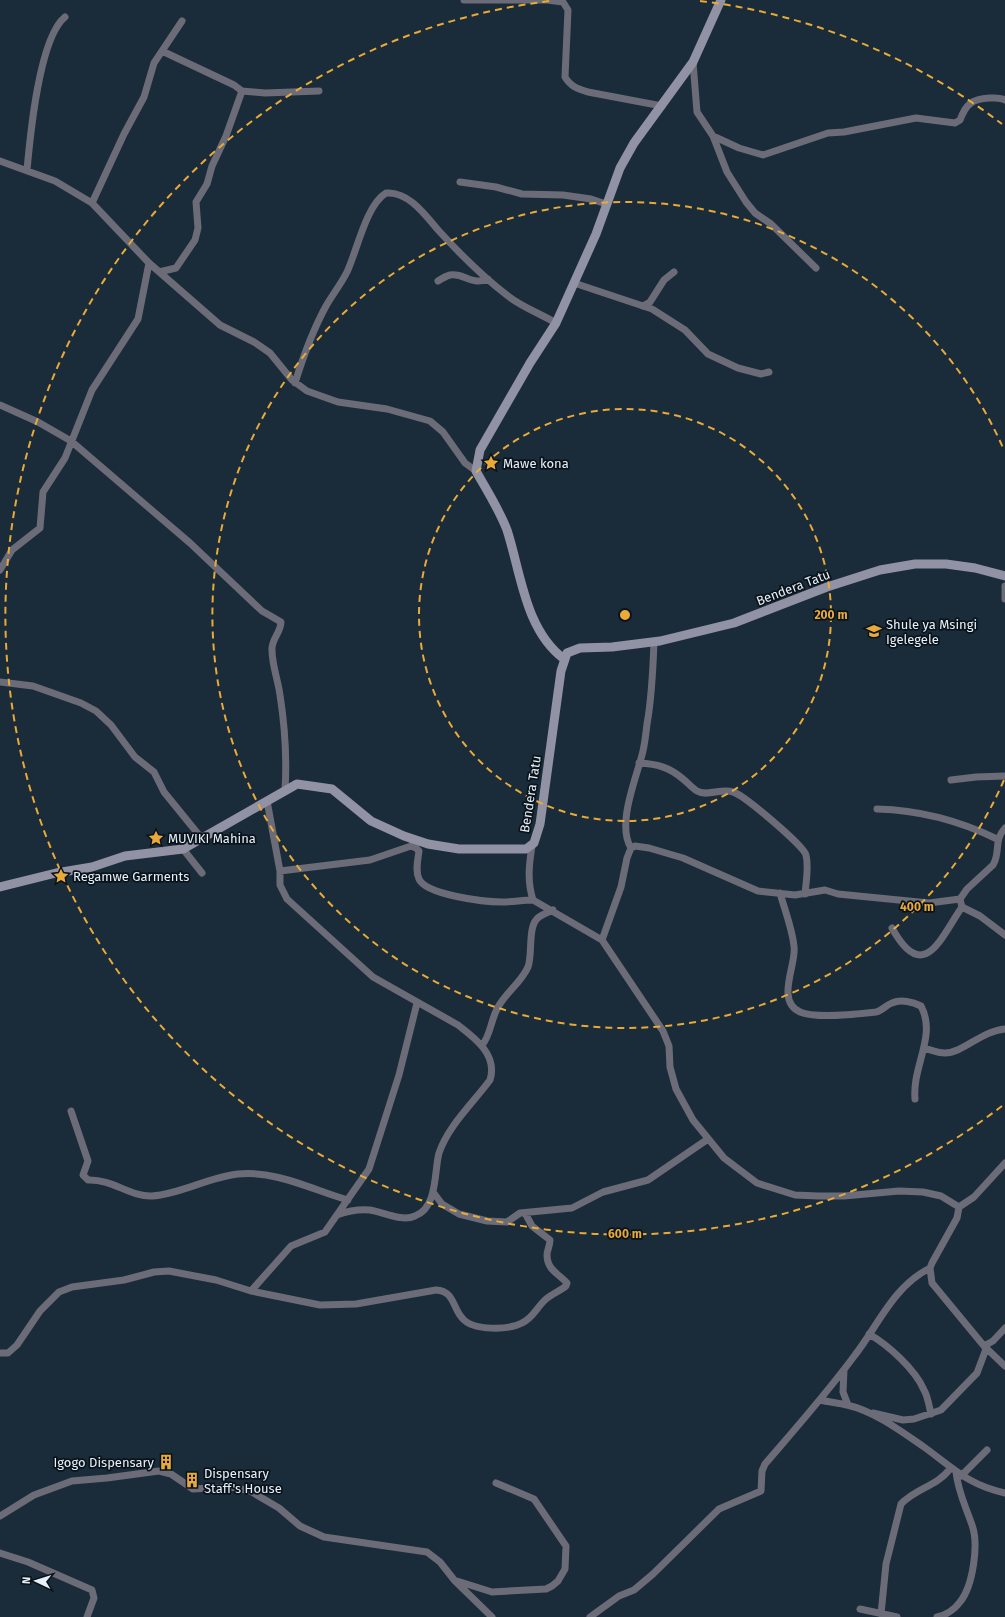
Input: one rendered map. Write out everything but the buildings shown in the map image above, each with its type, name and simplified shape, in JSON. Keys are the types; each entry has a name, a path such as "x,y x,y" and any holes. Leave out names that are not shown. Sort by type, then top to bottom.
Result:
{"main road":[{"path":"564,658 548,645 533,617 523,591 506,530 498,510 476,471 480,450 530,363 556,323 596,234 620,168 634,143 693,62 721,0"},
{"name":"Bendera Tatu","path":"0,887 56,873 92,867 125,856 184,849 203,840 297,784 332,789 371,821 413,843 459,849 526,849 532,846 537,838 540,824 556,699 564,658 567,653 580,648 654,642 734,623 820,590 880,570 915,564 946,564 975,568 1005,576"}],"street":[{"path":"464,0 547,0 563,2 568,10 565,77 569,84 577,89 588,92 662,106"},
{"path":"27,170 31,124 39,80 56,27 65,17"},
{"path":"92,204 124,134 144,97 154,63 182,21"},
{"path":"162,51 234,85 242,91 265,94 319,91"},
{"path":"693,62 697,112 713,136 727,172 746,202 755,213 771,224 816,268"},
{"path":"159,272 176,268 195,240 198,228 196,202 207,184 212,166 226,136 242,91"},
{"path":"713,136 732,146 763,155 828,133 844,132 916,118 955,123 960,120 966,106 972,101 980,98 1004,98"},
{"path":"0,161 55,181 92,204 159,272 220,325 254,342 270,353 295,383 307,391 338,402 387,409 430,421 443,432 465,463 476,471"},
{"path":"460,182 496,187 522,194 563,195 591,199 606,204"},
{"path":"295,383 300,367 325,308 348,270 366,222 378,200 386,193 397,194 410,200 465,259 508,296 556,323"},
{"path":"0,570 12,550 40,528 43,492 65,458 95,385 138,319 149,263"},
{"path":"643,306 650,302 664,280 674,272"},
{"path":"438,281 450,275 458,275 474,282 488,279"},
{"path":"574,283 643,306 668,318 685,330 708,354 749,372 761,374 769,372"},
{"path":"0,405 38,422 71,441 190,543 262,611 281,622 281,628 271,648 285,732 287,761 285,790"},
{"path":"1005,586 1005,599"},
{"path":"602,940 621,887 631,848 627,842 626,826 632,787 648,723 654,642"},
{"path":"0,682 33,686 81,703 96,711 111,725 135,757 154,772 164,792 203,840"},
{"path":"639,763 665,766 698,792 705,794 712,792 732,791 764,813 804,850 807,865 805,894"},
{"path":"952,780 976,776 1005,776"},
{"path":"267,801 280,871 280,885 284,895 293,906 373,976 417,1003 458,1025 482,1045 491,1063 491,1076 443,1144 438,1159 433,1192 426,1207 415,1216 405,1217 359,1210 337,1215"},
{"path":"877,809 903,810 925,814 984,832 998,839"},
{"path":"631,848 634,846 649,848 683,858 758,891 805,894 817,890 825,890 838,894 929,903 960,899 967,889 993,865 995,861 998,839 1005,828"},
{"path":"280,871 370,860 413,843 419,851 418,878 422,884 454,897 502,902 533,900 553,910 602,940 662,1031 669,1046 670,1067 676,1089 693,1120 724,1158 757,1183 795,1194 844,1196 899,1191 923,1192 941,1196 959,1207"},
{"path":"532,846 528,872 529,888 533,900"},
{"path":"184,849 202,873"},
{"path":"780,893 795,949 788,989 790,1001 794,1008 808,1014 846,1015 881,1010 893,1002 914,1002 921,1006 927,1023 924,1048 916,1073 914,1087 915,1099"},
{"path":"892,928 900,944 908,951 925,954 931,952 937,946 962,907 960,899"},
{"path":"962,907 980,916 1005,935"},
{"path":"482,1045 486,1041 492,1018 498,1007 513,989 528,966 533,926 538,917 553,910"},
{"path":"251,1291 291,1246 326,1232 369,1169 399,1075 417,1003"},
{"path":"924,1048 946,1053 955,1051 984,1034 1005,1028"},
{"path":"71,1111 88,1161 83,1175 88,1180 106,1181 139,1195 150,1196 163,1195 197,1183 238,1174 257,1174 293,1182 348,1200"},
{"path":"433,1192 442,1204 450,1210 472,1218 503,1223 507,1222 515,1215 572,1208 603,1192 648,1180 708,1139"},
{"path":"590,1617 619,1596 634,1590 653,1574 720,1509 761,1491 762,1471 765,1464 820,1400 904,1285 916,1275 930,1268 957,1218 959,1207 974,1197 1005,1163"},
{"path":"0,1353 8,1353 17,1345 25,1331 50,1300 59,1292 72,1287 97,1285 154,1272 169,1272 216,1280 251,1291 320,1305 356,1304 436,1290 444,1290 449,1294 463,1320 470,1324 488,1329 521,1324 533,1316 547,1298 566,1286 567,1283 551,1270 548,1263 547,1256 550,1240 532,1226 525,1213"},
{"path":"930,1268 932,1283 985,1347 1005,1366"},
{"path":"820,1400 848,1405 865,1411 903,1420 914,1420 931,1414 941,1410 977,1373 985,1347 1005,1328"},
{"path":"869,1334 885,1344 915,1376 924,1389 931,1414"},
{"path":"844,1369 843,1392 848,1405"},
{"path":"865,1411 900,1431 956,1472 995,1491 1005,1493"},
{"path":"880,1614 886,1564 900,1504 906,1498 956,1472 987,1450"},
{"path":"0,1516 34,1495 72,1481 159,1471 171,1474 193,1489 231,1487 250,1491 274,1504 300,1526 324,1537 427,1552 440,1562 455,1581 492,1617"},
{"path":"937,1617 949,1612 960,1602 970,1579 973,1566 972,1525 962,1502 956,1472"},
{"path":"455,1581 492,1592 549,1588 558,1581 565,1569 567,1558 566,1546 534,1499 496,1483"},
{"path":"0,1553 28,1562 92,1590 94,1598 87,1617"},
{"path":"860,1609 897,1617"}],"place":[{"name":"Mawe kona","path":"491,463"},
{"name":"Shule ya Msingi Igelegele","path":"874,631"},
{"name":"MUVIKI Mahina","path":"156,838"},
{"name":"Regamwe Garments","path":"61,876"},
{"name":"Igogo Dispensary","path":"166,1462"},
{"name":"Dispensary Staff's House","path":"192,1480"}]}
